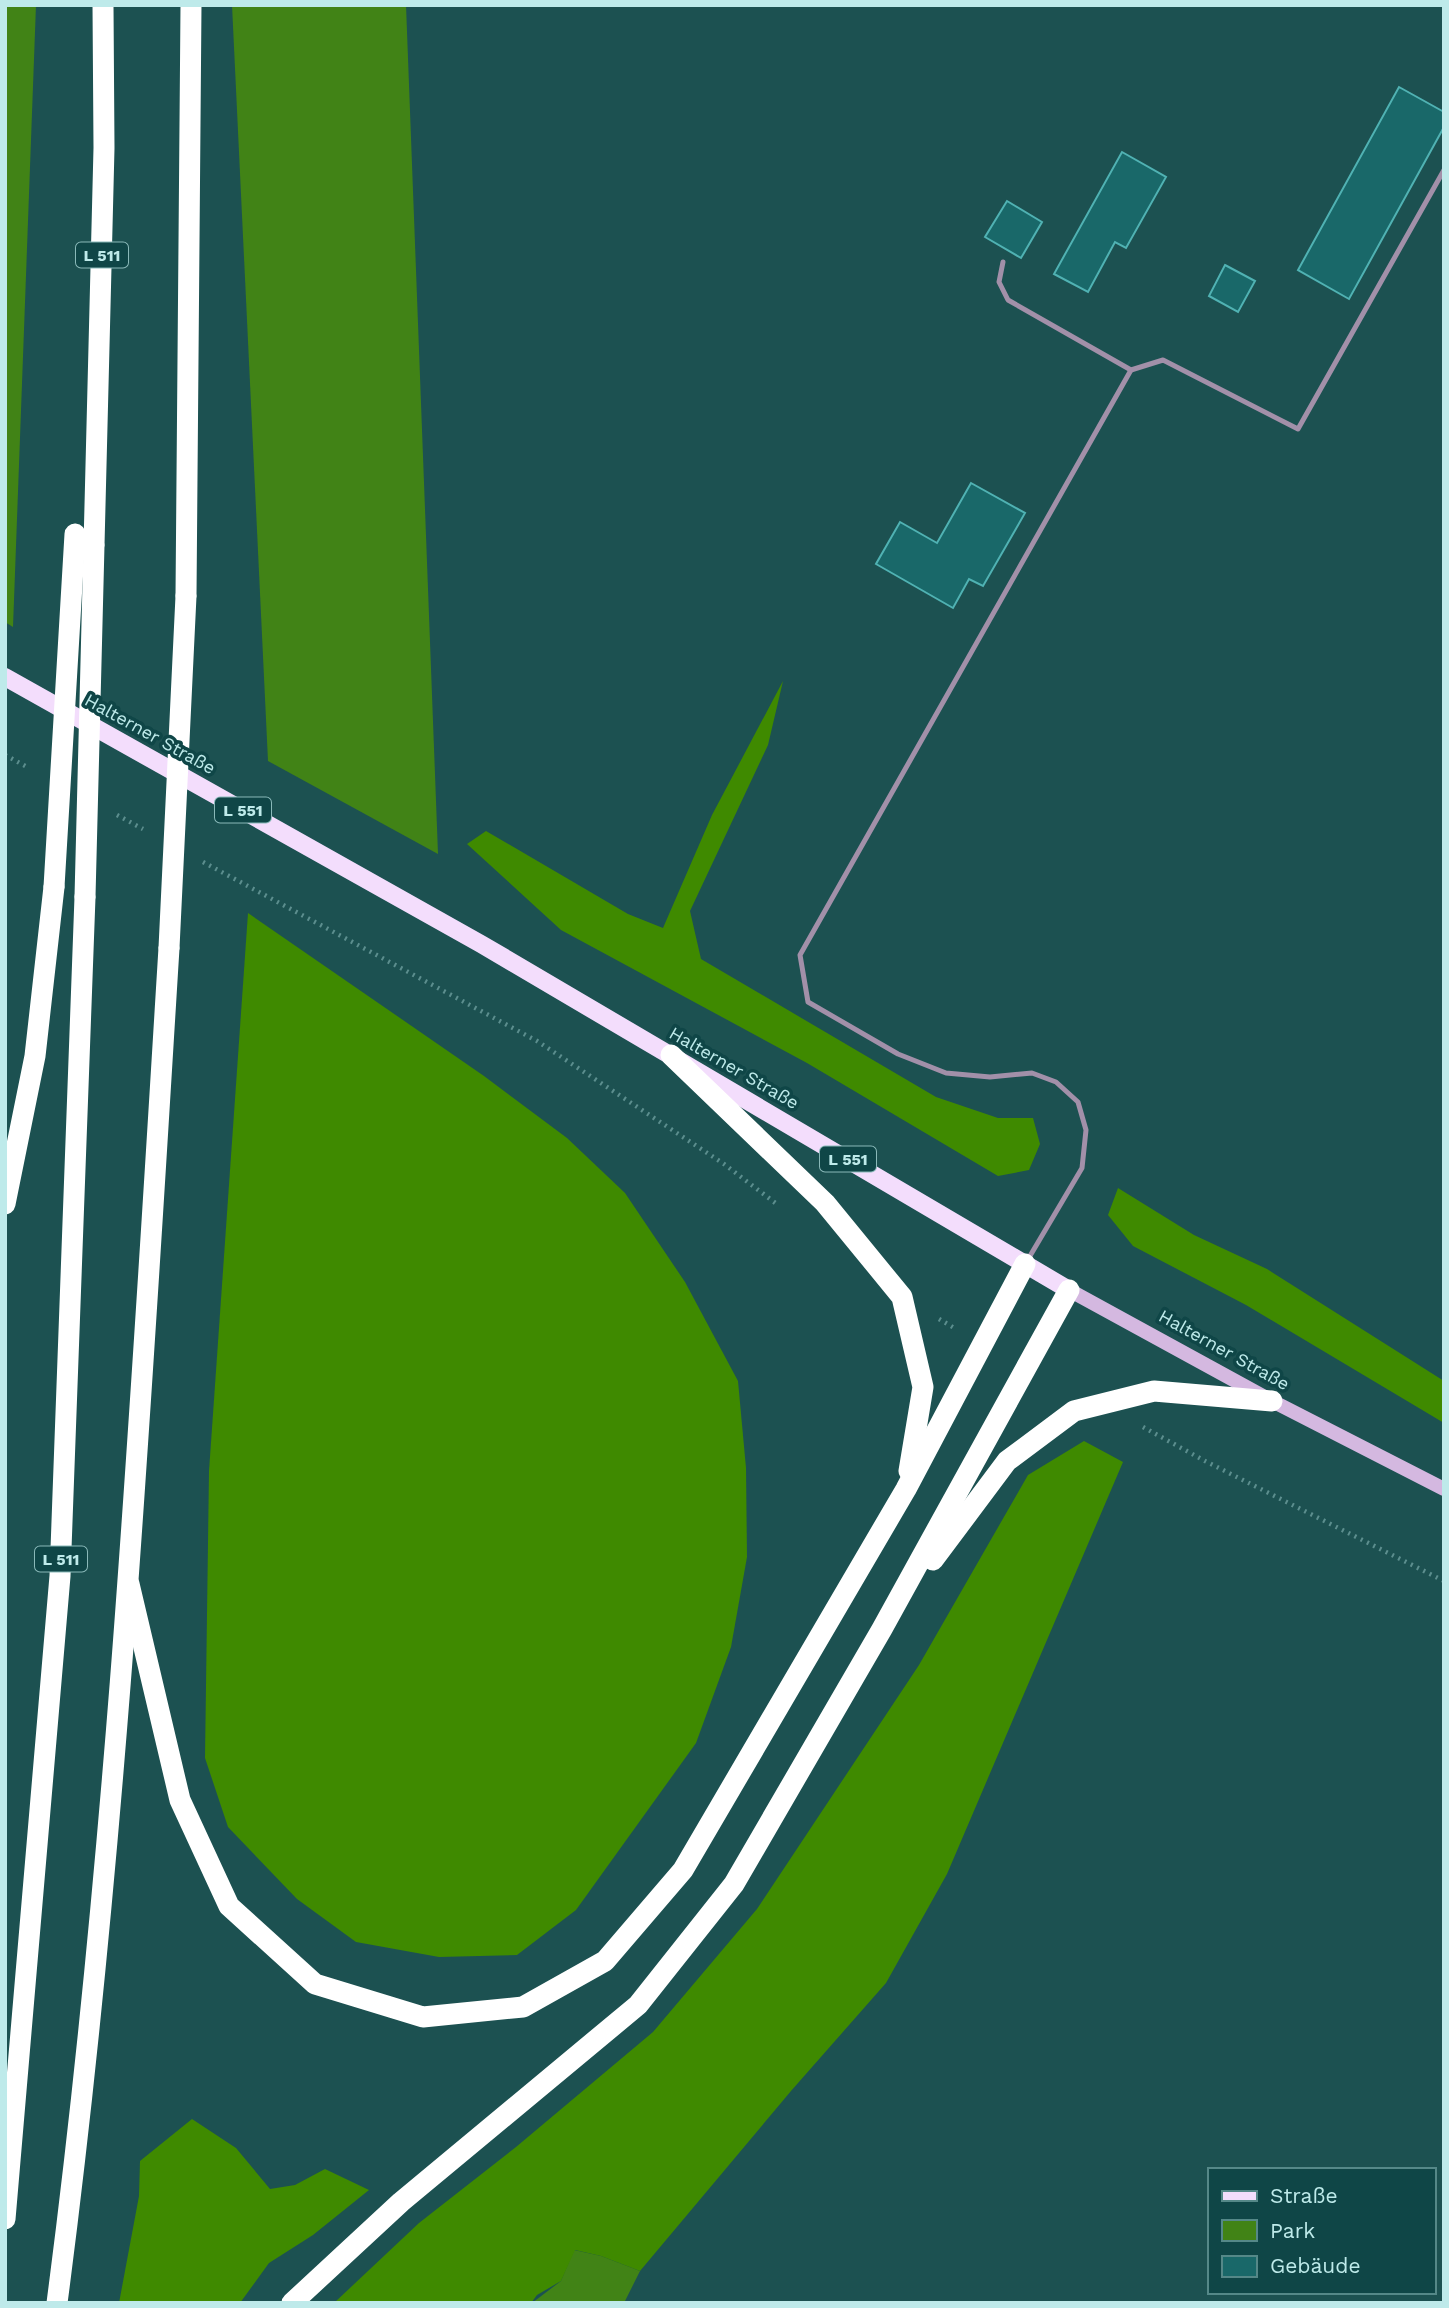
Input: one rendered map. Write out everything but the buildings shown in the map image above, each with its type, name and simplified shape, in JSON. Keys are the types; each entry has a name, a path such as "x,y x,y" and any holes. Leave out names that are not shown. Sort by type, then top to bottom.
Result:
{"highway":[{"name":"L 511","path":"5,2219 60,1576 85,897 96,505 104,162 103,5"},
{"path":"57,2303 103,1896 129,1584 169,948 186,596 191,5"},
{"path":"5,1204 36,1056 54,887 75,534 96,505"},
{"path":"671,1055 825,1203 902,1297 923,1387 906,1489"},
{"path":"129,1584 180,1800 229,1906 315,1984 423,2017 523,2007 605,1961 683,1870 906,1489 1025,1264"},
{"path":"292,2303 401,2202 638,2005 734,1884 882,1629 1069,1290"},
{"path":"882,1629 1006,1461 1074,1411 1154,1391 1272,1401"}],"main road":[{"name":"Halterner Straße","path":"5,677 481,944 1069,1290 1272,1401 1444,1489"}],"lane":[{"path":"1025,1264 1082,1168 1086,1130 1078,1101 1056,1082 1032,1073 990,1077 946,1073 898,1054 808,1002 800,955 1131,370 1163,360 1298,429 1444,170"},
{"path":"1003,262 999,282 1009,300 1131,370"}],"path":[{"path":"5,755 41,775"},
{"path":"114,814 150,833"},
{"path":"199,859 537,1041 724,1164 787,1213"},
{"path":"902,1297 982,1344"},
{"path":"1106,1405 1205,1461 1444,1581"}],"green space":[{"path":"5,5 36,5 13,627 5,622"},
{"path":"232,5 406,5 438,854 268,761"},
{"path":"783,681 768,745 690,911 701,959 936,1097 998,1118 1033,1118 1040,1144 1029,1170 998,1176 807,1063 561,930 467,844 486,831 628,914 663,928 712,815"},
{"path":"248,913 484,1076 567,1138 625,1193 685,1282 738,1381 746,1468 747,1557 731,1647 696,1743 576,1910 517,1955 439,1957 356,1942 297,1899 228,1827 205,1758 209,1471"},
{"path":"1118,1188 1194,1235 1267,1269 1444,1381 1444,1423 1246,1305 1133,1246 1108,1215"},
{"path":"1084,1441 1123,1462 947,1874 886,1983 640,2271 601,2256 575,2250 561,2281 537,2295 531,2303 334,2303 419,2223 516,2147 653,2032 757,1909 919,1665 1028,1475"},
{"path":"192,2119 236,2148 270,2189 295,2185 325,2169 369,2190 313,2235 269,2263 240,2303 119,2303 139,2196 140,2161"},
{"path":"574,2250 601,2256 640,2271 624,2303 532,2303 561,2281"}]}
